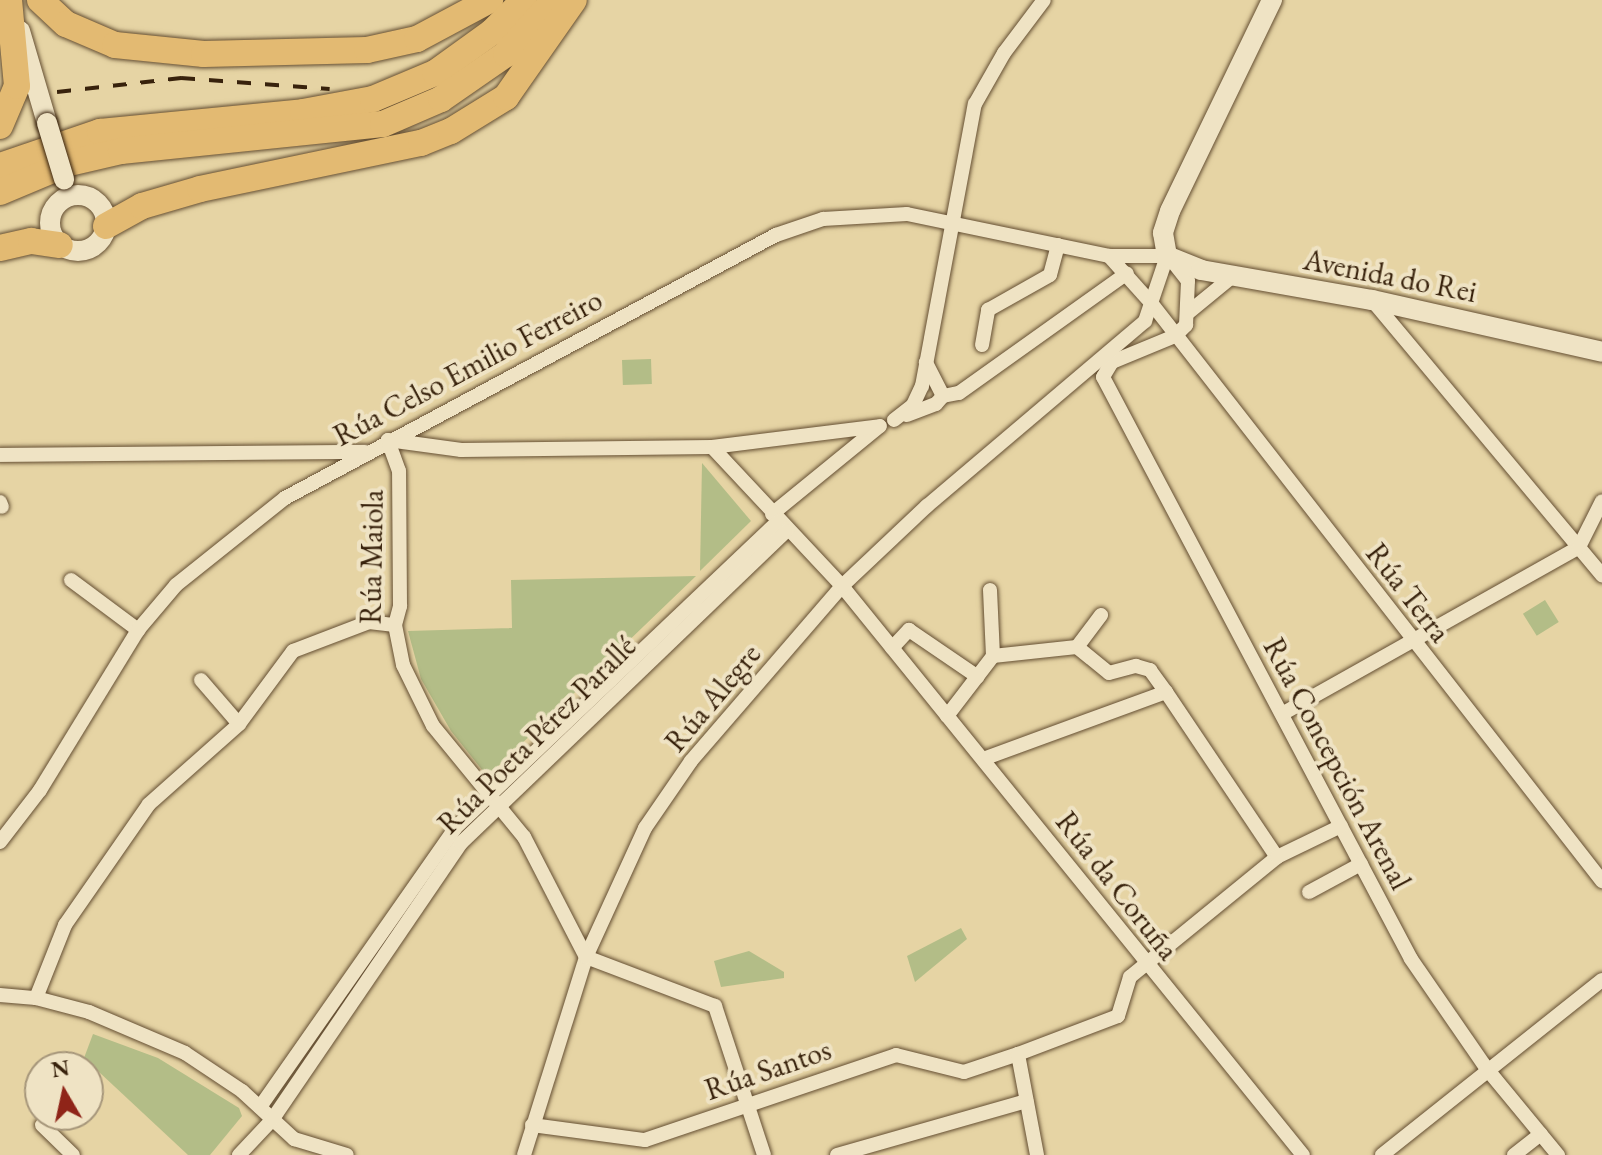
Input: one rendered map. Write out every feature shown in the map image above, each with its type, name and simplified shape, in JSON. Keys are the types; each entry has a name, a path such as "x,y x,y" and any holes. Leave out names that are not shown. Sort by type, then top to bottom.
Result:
{"highway":[{"path":"0,126 17,86 10,0"},
{"path":"40,0 66,24 115,45 233,54 367,50 417,39 490,0"},
{"path":"0,166 100,132 303,112 373,99 435,73 492,32 524,0"},
{"path":"0,192 69,163 121,151 383,124 441,99 506,54 554,0"},
{"path":"106,226 142,206 200,189 421,143 451,131 506,97 574,0"},
{"path":"0,248 31,241 60,245"}],"main road":[{"path":"10,0 67,188 96,201 106,226 99,241 84,250 60,245 50,230 51,213 67,188"},
{"path":"1167,256 1163,233 1170,211 1272,0"},
{"name":"Avenida do Rei","path":"1167,256 1189,267 1372,300 1602,352"}],"street":[{"path":"930,393 926,362 975,104 1004,53 1044,0"},
{"name":"Rúa Celso Emilio Ferreiro","path":"0,842 40,790 138,630 176,585 285,498 388,440 794,227 863,213 907,214 1109,256 1167,256"},
{"path":"982,345 988,310 1050,275 1058,245"},
{"path":"1109,256 1152,304"},
{"path":"1152,304 1167,256"},
{"path":"1083,370 1103,377 1112,362 1175,336 1186,325 1189,312 1188,281 1167,256"},
{"path":"388,440 461,450 712,447 887,423 930,393 959,393 1127,273"},
{"path":"1189,312 1233,276"},
{"path":"1372,300 1602,575"},
{"name":"Rúa Terra","path":"1152,304 1602,881"},
{"name":"Rúa Alegre","path":"524,1155 586,957 645,828 684,772 842,586 1083,370 1145,321 1152,304"},
{"name":"Rúa Concepción Arenal","path":"1103,377 1432,995 1487,1069 1558,1155"},
{"name":"Rúa Poeta Pérez Parallé","path":"260,1107 455,828 493,800 778,522 887,423"},
{"name":"Rúa Maiola","path":"388,440 399,471 400,606 395,625 403,665 433,726 524,837 586,957"},
{"name":"Rúa da Coruña","path":"712,447 778,522 842,586 1146,966 1303,1155"},
{"path":"0,455 366,452"},
{"path":"1282,714 1579,547 1602,501"},
{"path":"71,580 138,630"},
{"path":"947,716 993,656 990,590"},
{"path":"1077,647 1101,615"},
{"path":"36,998 65,925 149,804 239,724 293,651 369,622 395,625"},
{"path":"892,648 909,630 978,677"},
{"path":"993,656 1077,647 1109,673 1136,666 1150,670 1277,857"},
{"path":"201,680 239,724"},
{"path":"983,759 1166,692"},
{"name":"Rúa Poeta Pérez Parallé","path":"239,1155 272,1120 493,800"},
{"path":"1146,966 1277,857 1341,826"},
{"path":"1309,892 1361,864"},
{"path":"586,957 715,1006 764,1155"},
{"name":"Rúa Santos","path":"532,1125 645,1140 896,1055 964,1072 1118,1016 1130,977 1146,966"},
{"path":"1382,1155 1602,980"},
{"path":"0,995 36,998 89,1012 185,1053 260,1107 294,1139 343,1154"},
{"path":"1018,1054 1037,1155"},
{"path":"837,1155 1026,1101"},
{"path":"48,1131 73,1155"},
{"path":"1514,1155 1541,1134"}],"green space":[{"path":"651,359 652,384 623,385 622,360"},
{"path":"702,463 751,521 700,571"},
{"path":"696,576 491,773 483,771 451,731 421,679 408,631 512,628 511,580"},
{"path":"1545,600 1559,622 1537,636 1523,614"},
{"path":"961,928 967,939 915,982 907,956"},
{"path":"749,951 784,972 784,978 721,987 714,961"},
{"path":"93,1034 158,1058 239,1108 242,1116 210,1155 188,1155 104,1077 104,1051 87,1051"}],"railway":[{"path":"57,92 181,78 330,89"}]}
